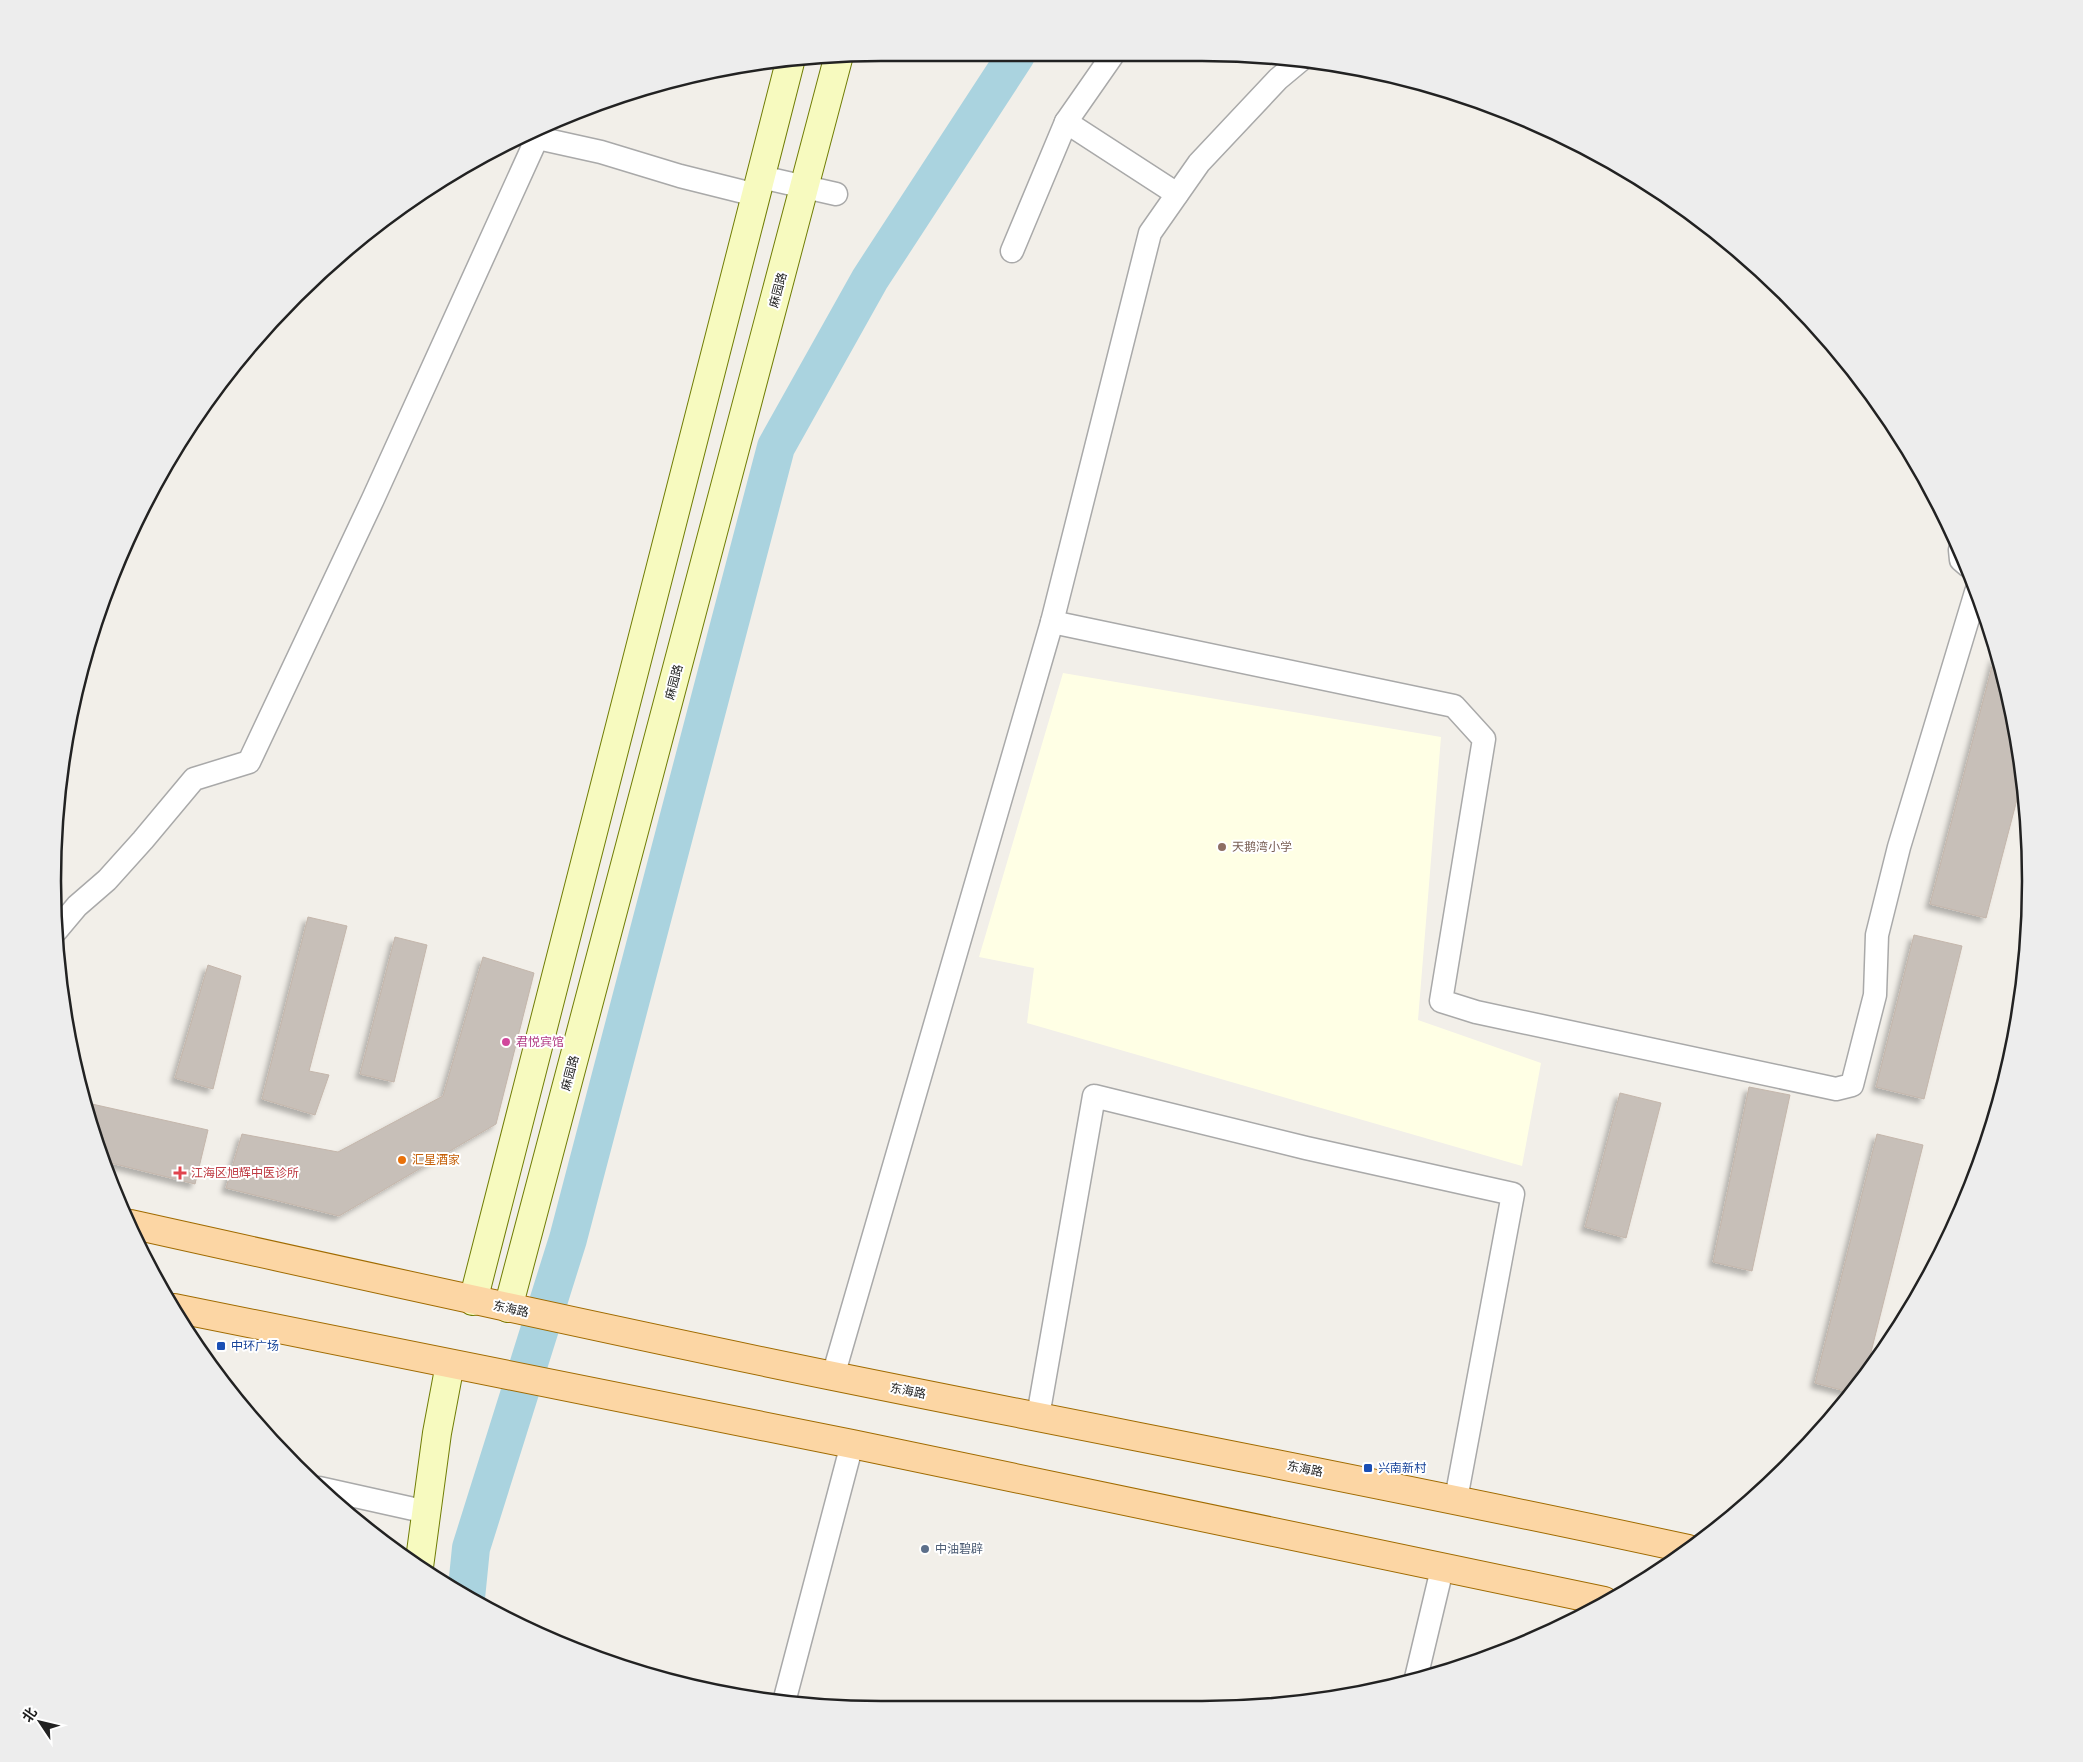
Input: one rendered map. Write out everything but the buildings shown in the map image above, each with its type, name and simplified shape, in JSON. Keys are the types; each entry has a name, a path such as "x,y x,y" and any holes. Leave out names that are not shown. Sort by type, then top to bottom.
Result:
{"main road":[{"name":"东海路","path":"138,1226 473,1301 833,1376 1456,1498 1679,1547"},
{"path":"183,1310 852,1444 1442,1569 1596,1599"}],"street":[{"path":"1012,251 1066,122 1109,61"},
{"name":"麻园路","path":"508,1308 837,63"},
{"path":"833,1376 1052,622 1150,233 1176,194 1205,156 1278,79 1293,66"},
{"path":"473,1301 789,67"},
{"path":"1066,122 1176,194"},
{"path":"537,138 601,152 680,176 758,186 806,186 836,194"},
{"path":"63,923 77,906 107,880 194,778 249,762 373,499 528,142"},
{"path":"1052,622 1454,706 1484,739 1442,1001 1476,1012 1836,1089 1852,1085 1875,995 1876,935 1899,847 1973,603"},
{"path":"1038,1416 1094,1096 1306,1148 1513,1194 1456,1498"},
{"path":"420,1559 437,1433 451,1364"},
{"path":"786,1695 852,1444"},
{"path":"335,1492 427,1512"},
{"path":"1417,1672 1442,1569"}],"shaded area":[{"name":"天鹅湾小学","path":"1063,673 1441,737 1418,1020 1541,1063 1522,1166 1027,1023 1034,968 979,957"}],"waterway":[{"path":"467,1588 471,1548 568,1239 776,447 870,279 1012,61"}],"place":[{"name":"天鹅湾小学","path":"1222,847"},
{"name":"君悦宾馆","path":"506,1042"},
{"name":"汇星酒家","path":"402,1160"},
{"name":"江海区旭辉中医诊所","path":"180,1173"},
{"name":"中环广场","path":"221,1346"},
{"name":"兴南新村","path":"1368,1468"},
{"name":"中油碧辟","path":"925,1549"}]}
